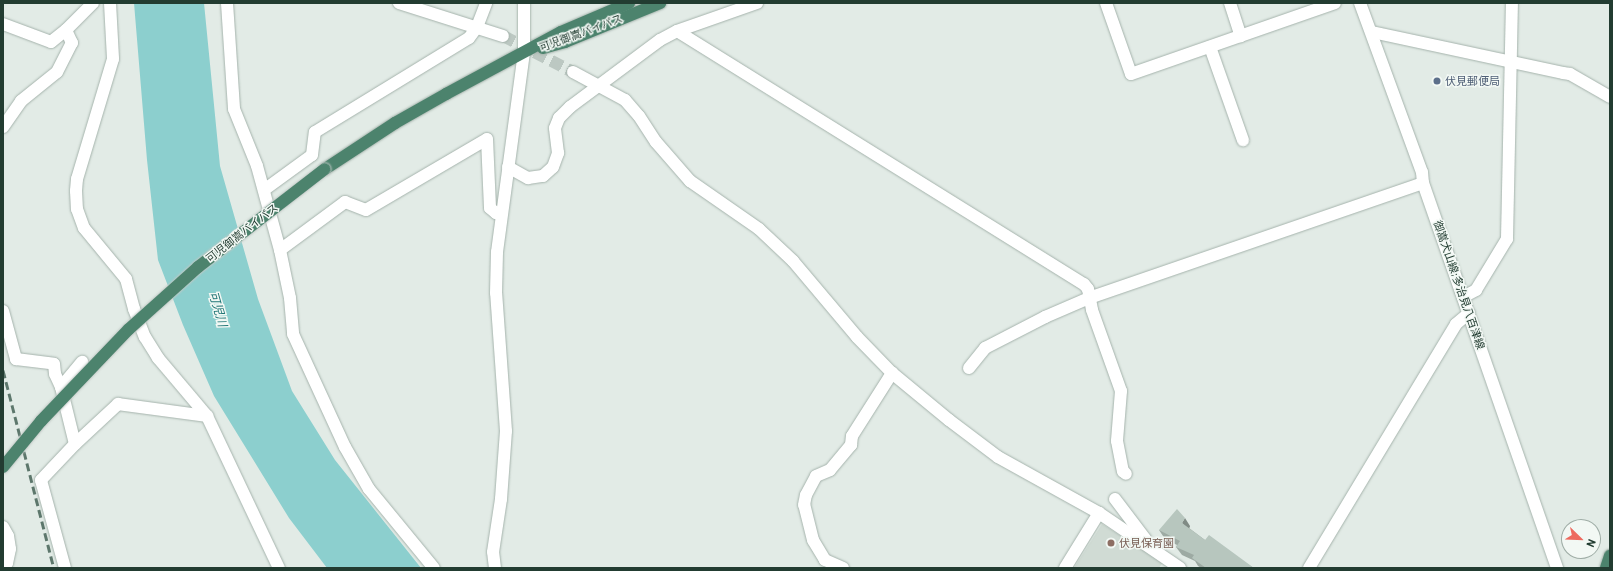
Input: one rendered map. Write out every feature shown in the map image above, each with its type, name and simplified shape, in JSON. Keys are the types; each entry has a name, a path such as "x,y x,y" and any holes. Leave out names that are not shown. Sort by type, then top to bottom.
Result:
{"highway":[{"name":"可児御嵩バイパス","path":"3,467 46,416 129,329 198,267 325,169 395,123 561,32 629,3"},
{"name":"可児御嵩バイパス","path":"524,53 565,42 660,3"},
{"path":"1606,568 1610,556"}],"street":[{"path":"3,24 51,42 66,30 93,3"},
{"path":"110,3 113,59 77,179 77,209 84,228 126,279 134,309 145,337 152,348 208,416 279,568"},
{"path":"227,3 234,109 257,166 280,250 290,298 293,334 345,447 369,489 434,568"},
{"path":"399,3 504,36"},
{"path":"264,190 312,155 315,132 469,38 477,27 486,3"},
{"path":"495,568 493,552 501,499 506,431 496,293 497,252 524,53 524,3"},
{"path":"508,167 528,178 543,176 553,167 558,153 555,128 559,118 598,85 660,40 677,32 757,3"},
{"path":"1106,3 1131,74 1335,3"},
{"path":"1230,3 1241,36"},
{"name":"御嵩犬山線;多治見八百津線","path":"1360,3 1372,32 1422,172 1423,183 1557,568"},
{"path":"1463,297 1476,290 1507,239 1512,3"},
{"path":"3,127 22,101 57,72 72,43 66,30"},
{"path":"677,32 1084,284 1088,289 1089,298 1121,391 1117,441 1126,474"},
{"path":"1372,32 1570,74 1610,97"},
{"path":"1210,46 1242,140"},
{"path":"573,72 625,100 639,116 656,142 690,181 759,229 793,261 857,337 892,373 998,457 1099,513 1180,568"},
{"path":"280,250 345,202 366,210 487,139 490,208 496,213 501,214"},
{"path":"969,368 985,348 1045,317 1089,298 1423,183"},
{"path":"3,311 16,359 54,364 55,374 61,387 75,444"},
{"path":"1309,568 1456,324 1469,313"},
{"path":"61,387 82,362"},
{"path":"842,568 824,564 813,540 804,505 806,495 816,476 830,470 851,445 852,436 892,373"},
{"path":"65,568 41,480 75,444 118,404 208,416"},
{"path":"1115,499 1151,547"},
{"path":"1065,568 1099,513"},
{"path":"3,527 8,536 10,550 7,563 3,568"}],"shaded area":[{"name":"伏見保育園","path":"1102,524 1163,562 1159,568 1074,568"}],"water":[{"name":"可児川","path":"134,3 204,3 220,166 258,299 292,391 335,460 421,568 327,568 289,518 214,396 183,325 158,260 147,160"}],"building":[{"path":"1177,509 1185,518 1182,523 1205,540 1209,535 1254,568 1206,568 1192,558 1194,555 1176,547 1180,541 1159,530"}],"tunnel":[{"path":"503,36 573,72"}],"railway":[{"path":"3,370 54,568"}],"place":[{"name":"伏見郵便局","path":"1437,81"},
{"name":"伏見保育園","path":"1111,543"}]}
